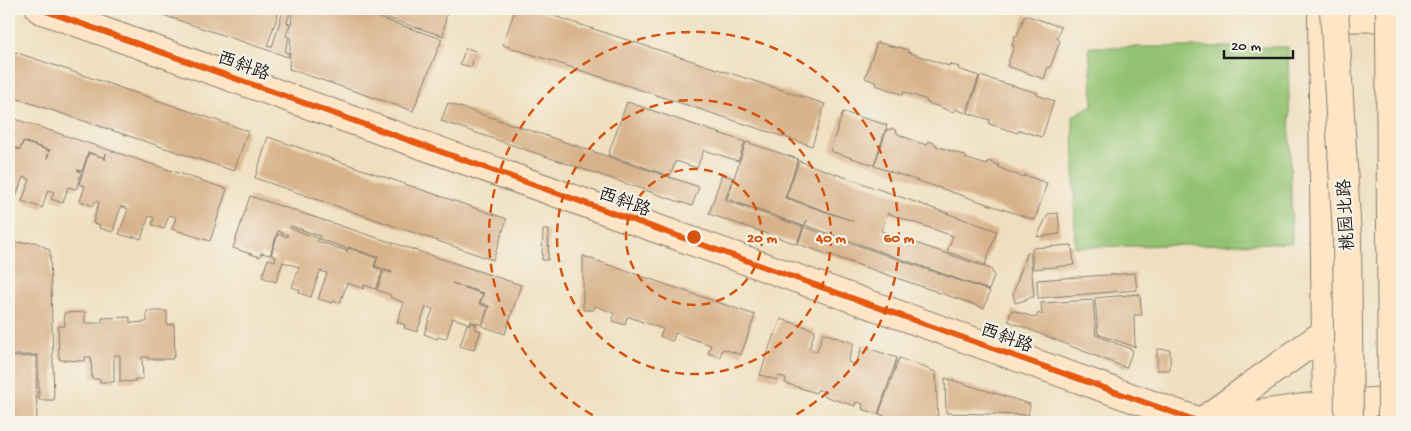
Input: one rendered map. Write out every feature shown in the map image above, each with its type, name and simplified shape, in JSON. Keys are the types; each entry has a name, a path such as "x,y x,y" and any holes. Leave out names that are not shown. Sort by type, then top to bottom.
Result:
{"street":[{"name":"西斜路","path":"40,9 1201,422 1327,414 1402,400"},
{"name":"桃园北路","path":"1334,9 1347,237 1349,422"},
{"path":"1390,9 1392,422"},
{"path":"1327,414 1322,18 1402,17"},
{"path":"1201,422 1325,333"}],"green space":[{"path":"1089,47 1288,47 1292,243 1075,247 1073,116 1093,104"}],"building":[{"path":"145,9 280,9 267,46 272,47 283,11 290,13 287,23 290,24 286,36 289,37 285,52 289,53 288,57"},
{"path":"292,9 353,9 442,39 413,111 289,69"},
{"path":"360,9 447,9 443,36"},
{"path":"515,9 532,9 825,104 812,146 503,45"},
{"path":"776,9 804,9 804,14 776,14"},
{"path":"1025,15 1061,27 1057,39 1060,41 1044,79 1007,66 1014,46 1012,45 1015,35 1017,36"},
{"path":"877,42 908,50 908,52 949,66 949,64 959,67 958,69 979,76 966,113 955,109 953,112 904,92 903,95 876,85 877,83 865,78"},
{"path":"466,48 476,51 471,67 460,64"},
{"path":"9,50 248,131 234,171 9,96"},
{"path":"980,76 1038,93 1037,95 1054,101 1042,137 1019,130 1018,133 989,124 990,120 968,113"},
{"path":"627,102 745,142 738,161 704,150 697,168 676,161 670,176 608,155"},
{"path":"448,103 699,187 692,206 441,121"},
{"path":"843,112 887,125 874,165 830,151"},
{"path":"9,117 227,189 210,241 172,229 176,217 169,215 164,229 152,225 154,218 149,216 141,239 119,234 128,209 121,206 113,232 99,228 100,225 93,223 99,202 95,201 93,206 80,201 85,186 79,184 89,153 105,158 88,152 82,171 77,170 81,173 76,189 68,187 63,203 51,199 54,192 48,190 42,208 22,201 30,179 23,177 15,200 9,198 9,147 20,150 23,142 49,151 47,159 50,149 23,141 20,149 10,146 15,134 9,132"},
{"path":"891,128 900,135 917,142 927,145 928,141 936,144 936,146 966,156 965,158 987,165 988,161 1014,174 1024,177 1024,175 1047,183 1035,220 874,166 887,129 890,130"},
{"path":"9,133 13,135 9,147"},
{"path":"268,137 507,219 493,260 255,178"},
{"path":"746,142 798,159 785,198 853,221 786,197 799,161 997,231 985,265 947,252 953,236 888,213 881,231 991,269 994,276 989,290 805,225 807,220 804,226 727,199"},
{"path":"722,174 733,178 725,200 803,227 797,244 709,214"},
{"path":"250,196 521,285 505,334 482,326 489,306 480,303 484,292 452,283 483,294 479,304 488,307 482,325 470,321 470,324 453,318 446,339 438,337 437,339 424,334 433,309 426,307 417,332 404,328 405,325 397,322 404,303 390,297 391,295 377,290 384,271 392,273 375,266 378,255 377,257 348,247 348,249 319,239 320,236 291,226 290,228 318,238 317,241 347,252 349,248 377,258 374,267 383,270 376,289 364,285 364,289 347,283 340,303 333,301 332,303 318,299 327,273 320,271 311,297 299,293 300,290 292,287 299,267 283,262 276,282 262,277 268,259 275,261 276,257 271,255 278,234 287,237 288,235 278,231 270,255 261,253 260,257 233,248"},
{"path":"1058,213 1060,234 1037,237 1048,214"},
{"path":"804,227 990,291 984,308 798,244"},
{"path":"543,230 549,230 548,260 542,260"},
{"path":"35,242 50,250 54,400 39,400 38,355 9,355 9,262 12,261 13,243"},
{"path":"1072,245 1074,265 1033,269 1032,248"},
{"path":"1030,252 1034,297 1015,303 1013,294 1026,255"},
{"path":"583,256 755,315 741,355 724,349 720,357 708,353 711,345 675,333 671,341 660,336 663,329 629,317 627,317 625,325 613,321 614,313 595,306 594,310 583,310"},
{"path":"1135,273 1137,290 1038,298 1037,280"},
{"path":"1139,294 1142,315 1134,315 1135,347 1098,334 1095,298"},
{"path":"1093,300 1096,335 1133,350 1126,368 1008,321 1012,310 1036,318 1038,313 1042,315 1041,303"},
{"path":"147,311 167,311 167,325 174,324 175,356 173,356 173,359 148,359 148,357 142,357 143,379 120,382 120,355 114,355 114,382 100,382 100,379 92,379 91,357 85,357 85,361 60,360 58,326 65,326 64,313 85,312 85,323 102,323 102,318 130,317 130,323 147,322"},
{"path":"781,319 815,330 809,349 817,352 823,333 854,343 848,362 856,365 862,346 897,358 878,414 862,409 863,404 856,402 855,406 824,396 825,392 818,389 816,393 785,383 786,378 779,376 777,380 760,375"},
{"path":"470,323 476,324 475,329 481,331 474,350 460,346 467,324 470,325"},
{"path":"1157,349 1170,350 1170,370 1157,370"},
{"path":"36,356 37,422 9,422 9,357"},
{"path":"899,358 936,372 938,422 910,422 894,415 890,418 879,414"},
{"path":"945,378 1030,404 1028,415 946,413"},
{"path":"755,417 755,422 739,422 739,418"}],"cycle path":[{"path":"40,9 1200,422"}]}
